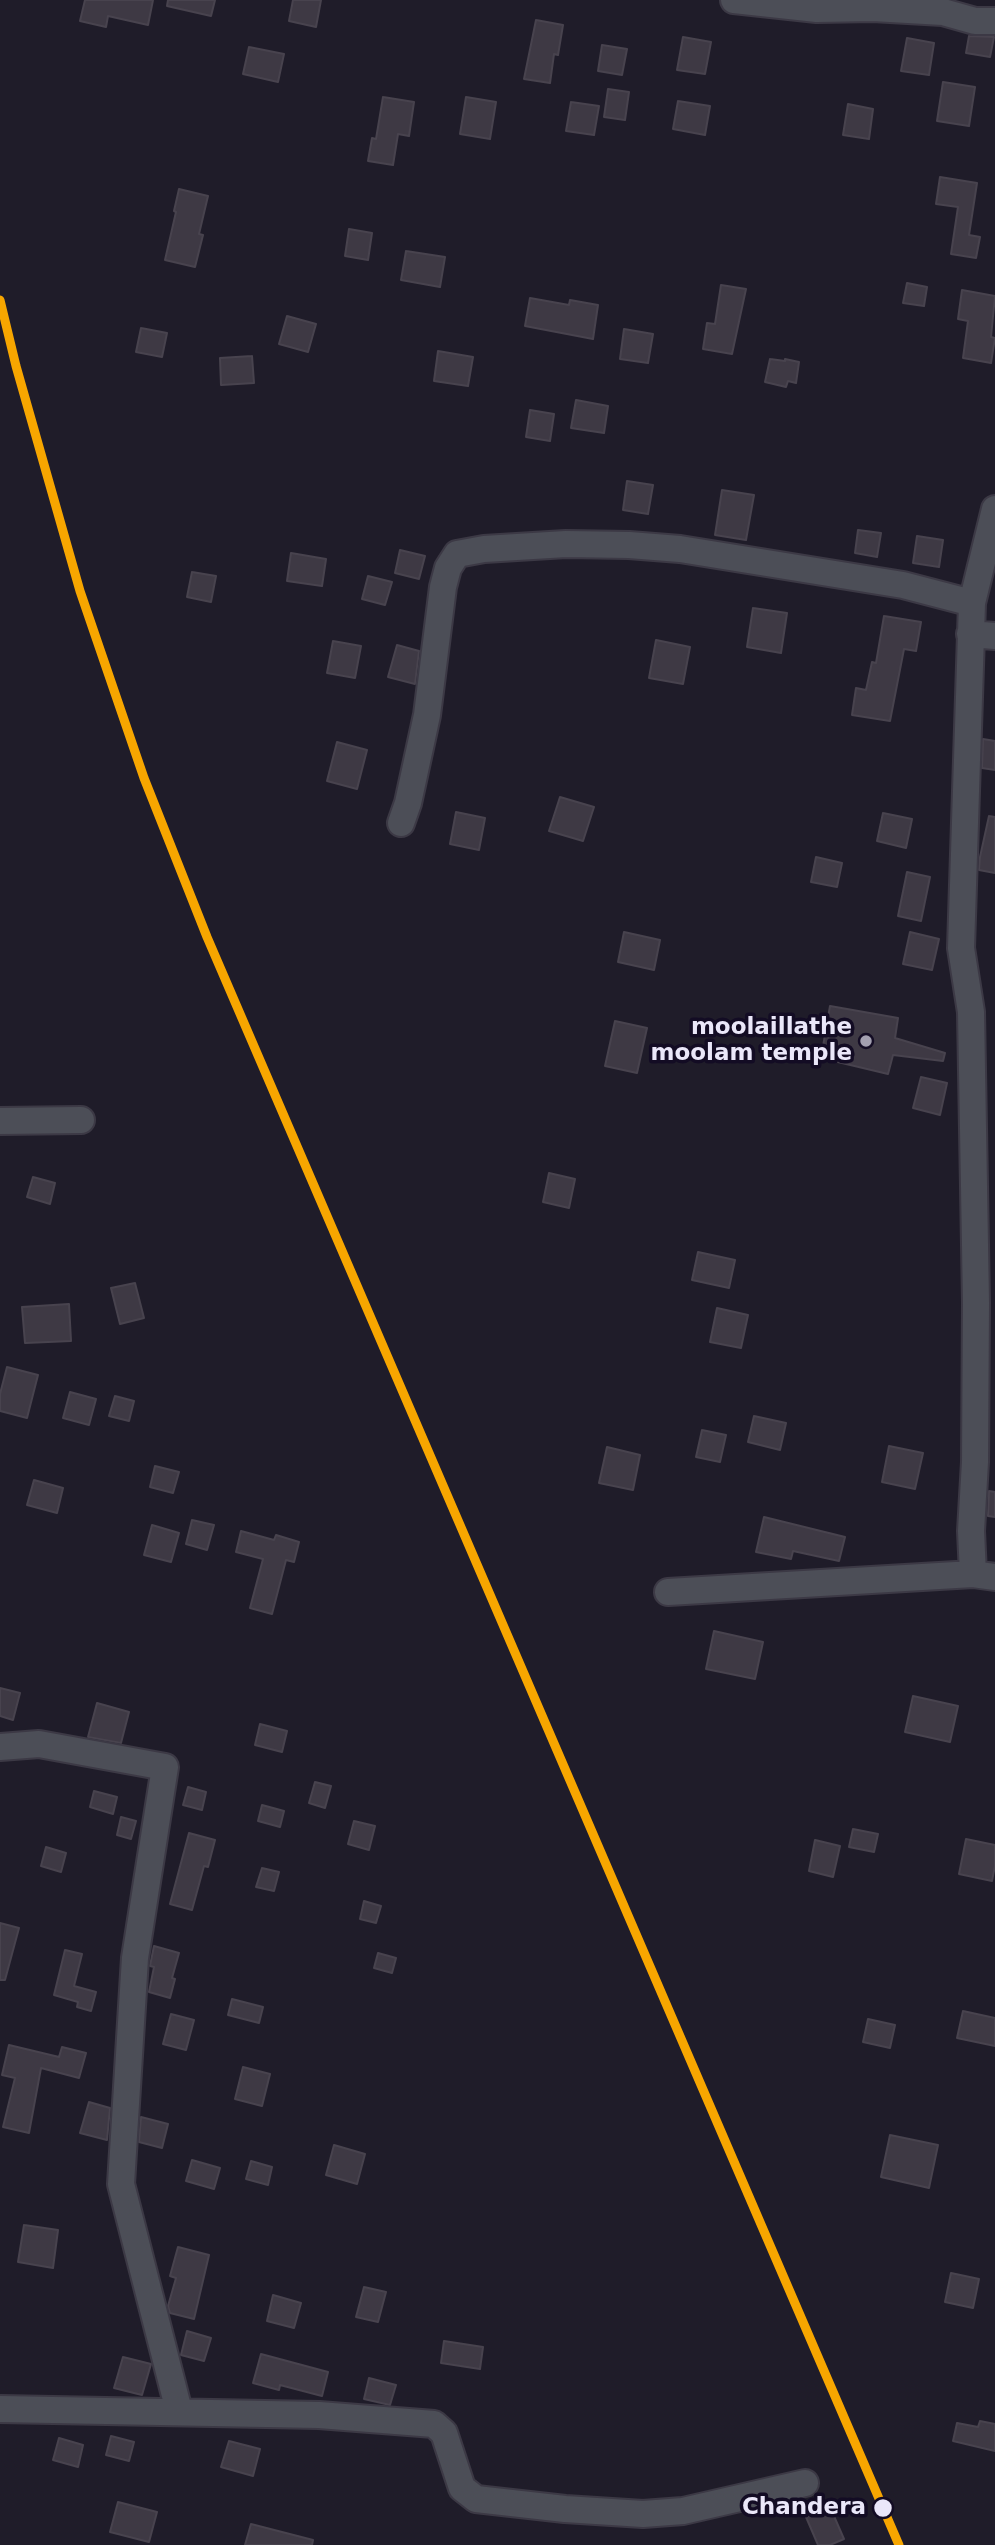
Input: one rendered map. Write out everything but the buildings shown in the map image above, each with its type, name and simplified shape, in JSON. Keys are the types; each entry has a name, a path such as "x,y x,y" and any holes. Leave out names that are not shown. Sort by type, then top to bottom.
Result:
{"street":[{"path":"734,0 817,9 873,8 943,12 975,21 995,21"},
{"path":"668,1592 984,1576 971,1531 975,1462 976,1303 972,1026 961,948 983,635 972,603 995,509"},
{"path":"401,823 408,803 427,715 443,587 447,568 457,554 484,549 566,544 680,549 903,585 972,603"},
{"path":"0,1121 81,1120"},
{"path":"0,1747 39,1744 165,1767 135,1958 121,2185 179,2411"},
{"path":"0,2409 320,2415 434,2424 444,2433 462,2488 476,2499 565,2509 643,2514 683,2511 805,2483"}],"transit line":[{"path":"0,300 80,591 144,778 207,937 899,2545"}],"place":[{"name":"moolaillathe moolam temple","path":"866,1041"},
{"name":"Chandera","path":"883,2508"}]}
